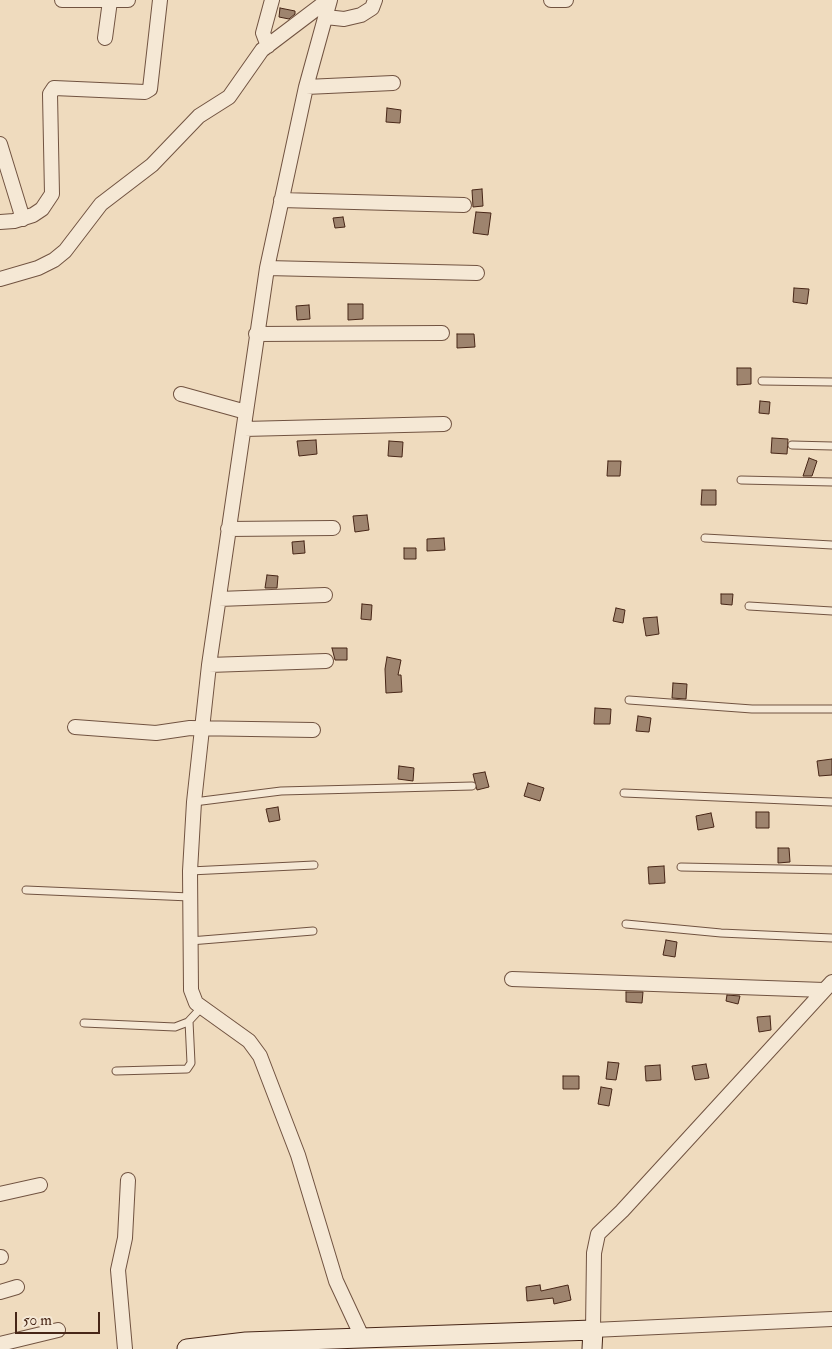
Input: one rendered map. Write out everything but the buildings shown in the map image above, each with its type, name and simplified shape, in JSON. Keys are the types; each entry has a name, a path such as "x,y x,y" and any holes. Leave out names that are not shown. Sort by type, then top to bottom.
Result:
{"street":[{"path":"62,0 128,0"},
{"path":"0,222 23,219 42,209 52,194 52,91 59,87 145,92 150,89 160,0"},
{"path":"268,46 263,33 272,0"},
{"path":"0,279 38,268 54,260 65,251 101,204 152,165 199,116 229,97 256,57 268,46 329,0"},
{"path":"329,0 306,87 267,268 209,665 194,802 190,871 191,990 196,1003 201,1008 249,1041 260,1056 298,1156 336,1281 363,1339"},
{"path":"326,17 344,19 361,15 372,8 375,0"},
{"path":"551,0 566,0"},
{"path":"105,38 110,1"},
{"path":"306,87 394,83"},
{"path":"0,144 23,219"},
{"path":"281,200 464,205"},
{"path":"267,268 477,272"},
{"path":"256,334 442,333"},
{"path":"181,394 246,412"},
{"path":"244,429 444,424"},
{"path":"228,529 333,528"},
{"path":"219,599 324,595"},
{"path":"209,665 326,661"},
{"path":"75,728 156,732 203,728 313,730"},
{"path":"512,979 828,986"},
{"path":"592,1349 594,1253 598,1234 622,1211 828,986"},
{"path":"125,1349 118,1270 125,1238 128,1180"},
{"path":"0,1194 40,1185"},
{"path":"0,1292 17,1287"},
{"path":"186,1349 246,1342 336,1344 363,1339 832,1319"},
{"path":"0,1344 58,1330"}],"lane":[{"path":"762,381 832,382"},
{"path":"792,445 832,446"},
{"path":"741,480 832,482"},
{"path":"705,538 832,545"},
{"path":"749,606 832,611"},
{"path":"629,700 752,709 832,709"},
{"path":"194,802 281,791 472,786"},
{"path":"624,793 832,802"},
{"path":"190,871 314,865"},
{"path":"681,867 832,870"},
{"path":"26,890 190,897"},
{"path":"626,924 721,934 832,938"},
{"path":"190,941 313,931"},
{"path":"84,1023 166,1028 182,1025 189,1021 201,1008"},
{"path":"116,1072 187,1069 191,1063 189,1021"}]}
